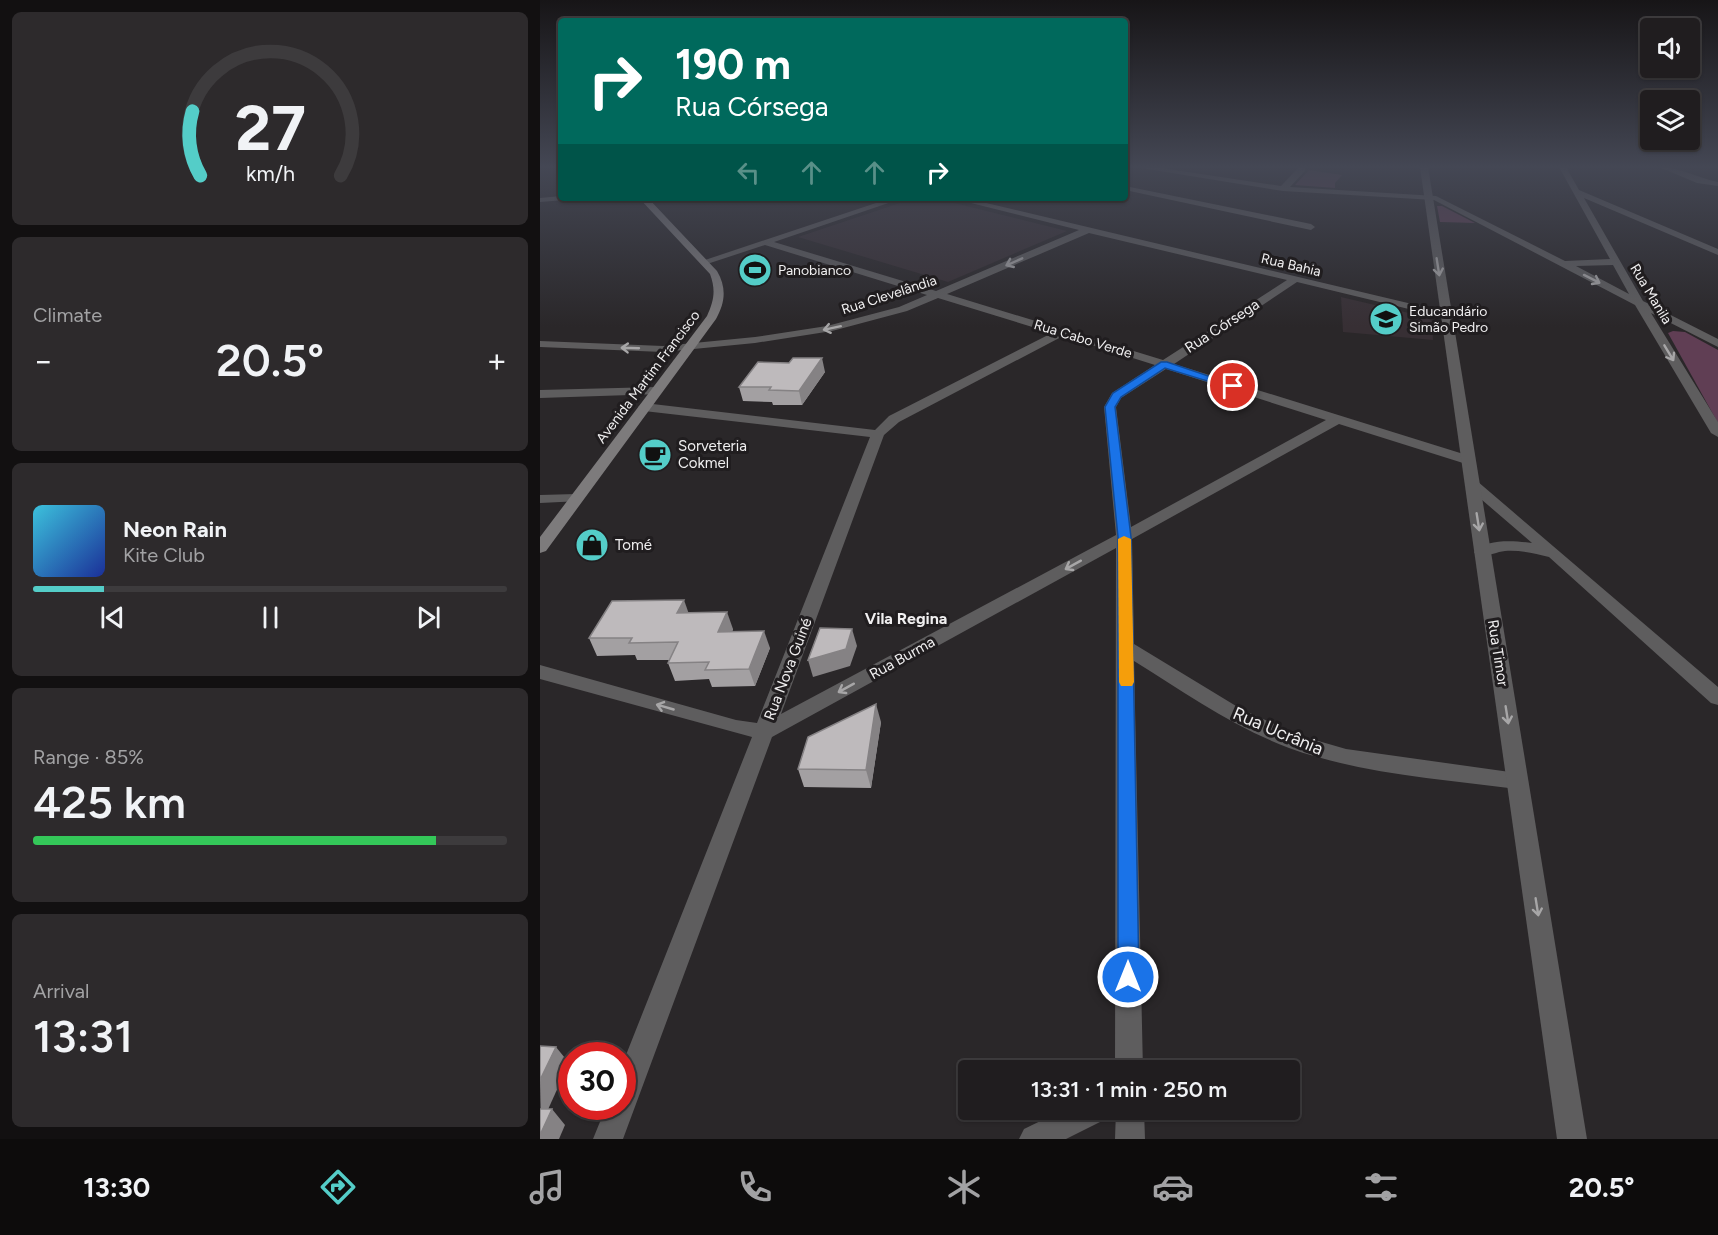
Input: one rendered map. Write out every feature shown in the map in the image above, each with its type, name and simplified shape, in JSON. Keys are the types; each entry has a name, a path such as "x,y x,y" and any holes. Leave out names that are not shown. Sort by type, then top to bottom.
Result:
{"main road":[{"name":"Avenida Martim Francisco","path":"540,548 712,317 721,295 717,279 665,220"}],"street":[{"path":"704,262 832,220"},
{"name":"Rua Bahia","path":"1047,220 1446,315"},
{"path":"1278,220 1311,227"},
{"name":"Rua Timor","path":"1432,220 1572,1139"},
{"path":"1479,220 1718,344"},
{"name":"Rua Manila","path":"1592,220 1639,303 1718,433"},
{"path":"1644,220 1718,252"},
{"name":"Rua Clevelândia","path":"540,344 663,349 828,329 879,316 940,294 1087,230"},
{"name":"Rua Cabo Verde","path":"765,242 920,290 940,294 1468,460"},
{"path":"1564,264 1615,262"},
{"name":"Rua Córsega","path":"1129,1060 1124,537 1110,407 1116,396 1294,280"},
{"name":"Rua Nova Guiné","path":"636,1066 878,434 885,424 894,419 1062,332"},
{"path":"540,394 656,391"},
{"path":"644,407 878,434"},
{"name":"Rua Burma","path":"764,732 1337,419"},
{"path":"1472,484 1718,698"},
{"path":"540,499 576,498"},
{"path":"1482,552 1509,545 1541,550 1557,556"},
{"name":"Rua Ucrânia","path":"1126,648 1234,714 1295,742 1346,757 1517,782"},
{"path":"540,672 736,727 764,732"},
{"path":"608,1139 616,1120"},
{"path":"1034,1139 1073,1120"},
{"path":"1130,1120 1130,1139"}],"shaded area":[{"path":"849,220 1023,220 1067,231 948,282 798,237"},
{"path":"1440,220 1469,220 1475,223 1440,222"},
{"name":"Educandário Simão Pedro","path":"1341,297 1426,317 1432,321 1433,340 1343,332"},
{"path":"1685,332 1718,350 1718,423 1668,333"}],"building":[{"path":"793,358 822,358 799,391 769,390 771,387 739,387 758,362 789,363"},
{"path":"684,600 677,613 727,612 718,632 764,631 749,669 705,670 709,662 668,663 678,642 629,643 632,638 589,638 612,601"},
{"path":"820,628 852,629 846,649 808,660"},
{"path":"876,704 866,770 798,769 808,737"},
{"path":"540,1046 556,1047 540,1080"},
{"path":"540,1109 552,1109 540,1135"}],"slow traffic":[{"path":"1124,539 1126,682"}],"place":[{"name":"Panobianco","path":"755,270"},
{"name":"Educandário Simão Pedro","path":"1386,319"},
{"name":"Sorveteria Cokmel","path":"655,455"},
{"name":"Tomé","path":"592,545"}],"district":[{"name":"Vila Regina","path":"906,618"}],"route":[{"path":"1128,977 1124,537 1110,407 1116,396 1164,364 1233,386"}]}
